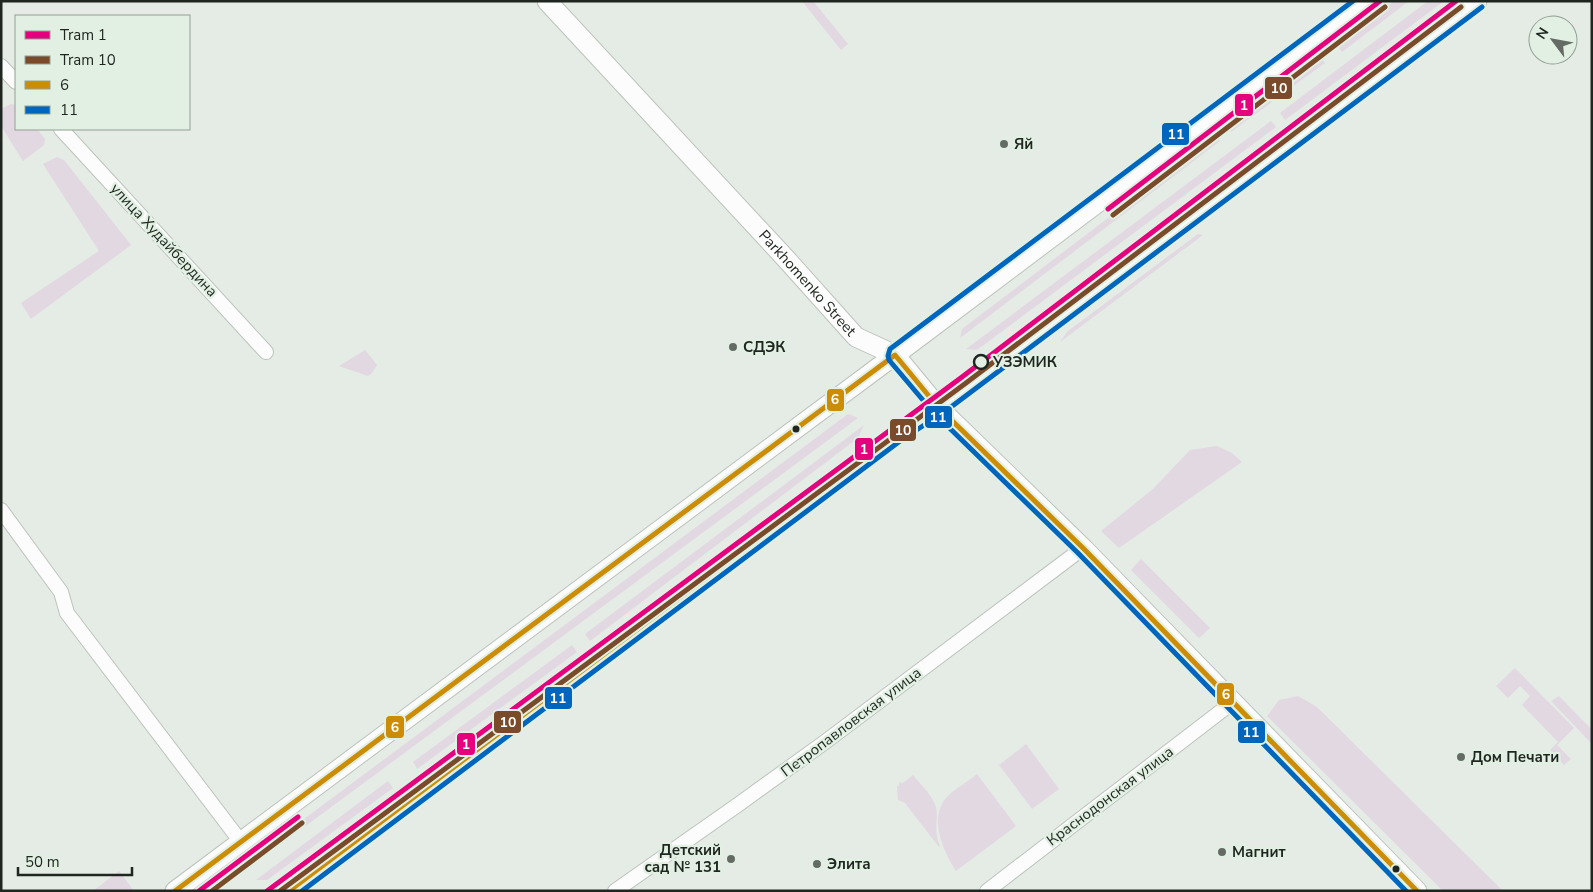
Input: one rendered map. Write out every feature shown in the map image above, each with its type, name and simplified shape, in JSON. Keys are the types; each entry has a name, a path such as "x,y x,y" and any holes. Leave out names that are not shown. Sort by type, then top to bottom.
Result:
{"main road":[{"name":"Parkhomenko Street","path":"546,1 788,261 856,337 895,355 938,407 1083,548 1417,891"},
{"path":"175,891 895,355 1366,1"},
{"path":"289,891 900,432 938,407 1476,1"}],"street":[{"path":"1,66 15,81"},
{"name":"улица Худайбердина","path":"62,130 266,352"},
{"path":"1,510 62,592 67,613 240,842"},
{"name":"Петропавловская улица","path":"615,891 825,742 1083,548"},
{"name":"Краснодонская улица","path":"988,891 1233,702"}],"shaded area":[{"path":"802,1 813,1 848,44 841,50"},
{"path":"1394,1 1409,1 1342,52 1337,45"},
{"path":"1428,1 1444,1 1285,120 1280,113"},
{"path":"1321,57 1325,63 1231,132 1227,126"},
{"path":"11,104 15,105 15,130 38,130 45,139 44,145 23,161 1,126 1,109"},
{"path":"1271,121 1276,127 977,350 966,349"},
{"path":"1216,136 1220,141 960,338 962,329"},
{"path":"57,157 64,160 131,245 31,319 21,303 99,251 43,164"},
{"path":"1198,234 1203,235 1060,342 1068,331"},
{"path":"365,350 377,365 368,376 339,366"},
{"path":"848,414 858,418 250,867 249,860"},
{"path":"864,425 858,438 590,641 585,634"},
{"path":"1217,446 1232,453 1242,462 1119,548 1101,531 1153,489 1190,450"},
{"path":"1141,559 1210,628 1199,638 1131,570"},
{"path":"572,645 577,652 417,769 413,762"},
{"path":"1515,668 1574,728 1557,745 1571,759 1564,765 1550,750 1558,742 1522,705 1530,696 1520,686 1508,698 1496,686"},
{"path":"1298,696 1317,707 1503,891 1443,891 1267,716 1279,700"},
{"path":"1559,696 1592,730 1592,744 1551,701"},
{"path":"1026,744 1059,789 1032,809 999,765"},
{"path":"977,774 1016,826 956,871 943,845 938,825 938,816 946,798"},
{"path":"913,775 929,794 936,807 936,830 939,847 905,803 898,800 897,786 899,786 899,782 903,783"},
{"path":"388,781 393,788 267,880 256,880"},
{"path":"119,871 134,891 93,891"}],"tram line":[{"name":"1","path":"1108,209 1380,1"},
{"name":"1","path":"267,891 962,377 1456,1"},
{"name":"10","path":"1113,215 1385,7"},
{"name":"10","path":"280,891 966,383 1461,7"},
{"name":"1","path":"199,891 298,817"},
{"name":"10","path":"212,891 302,823"}],"transit line":[{"name":"11","path":"1353,1 890,349 888,356 889,360 933,412 1078,553 1406,891"},
{"name":"11","path":"302,891 904,438 943,413 1482,7"},
{"name":"6","path":"175,891 895,355 938,407 1083,548 1417,891"},
{"name":"6","path":"289,891 900,432 938,407"}],"place":[{"name":"Яй","path":"1004,144"},
{"name":"СДЭК","path":"733,347"},
{"name":"УЗЭМИК","path":"981,362"},
{"name":"Дом Печати","path":"1461,757"},
{"name":"Магнит","path":"1222,852"},
{"name":"Детский сад № 131","path":"731,859"},
{"name":"Элита","path":"817,864"}]}
